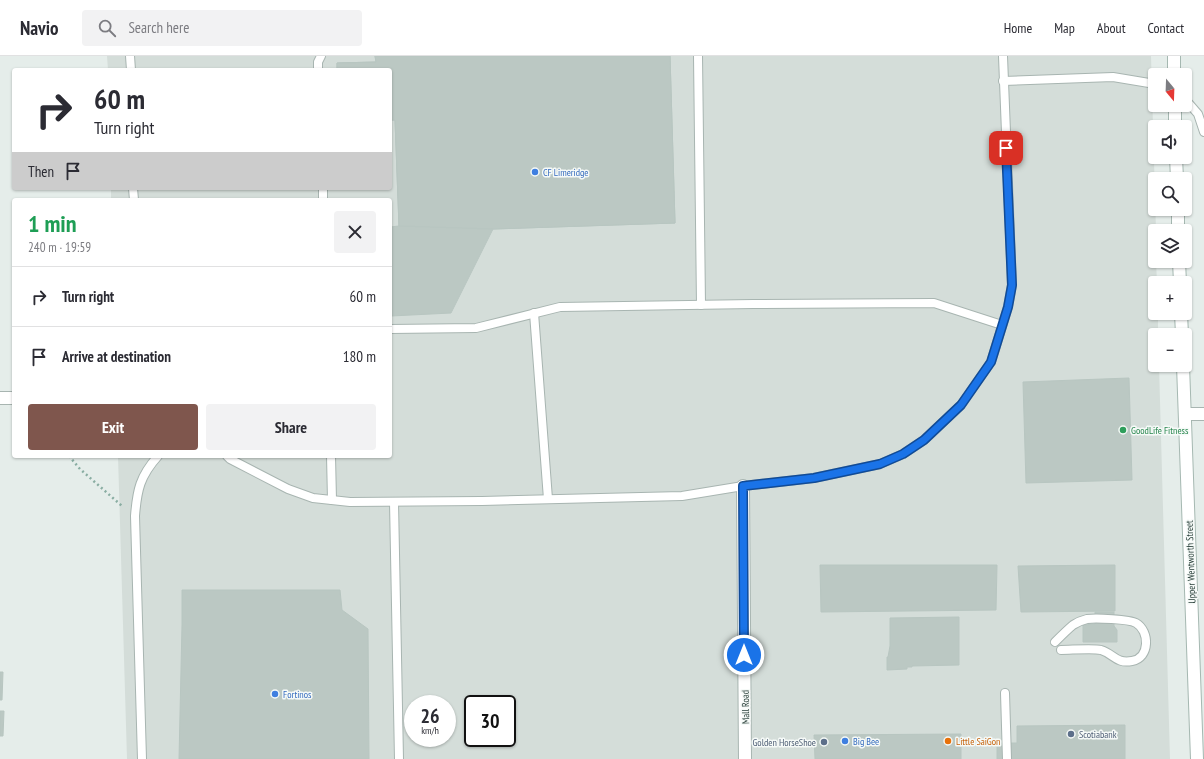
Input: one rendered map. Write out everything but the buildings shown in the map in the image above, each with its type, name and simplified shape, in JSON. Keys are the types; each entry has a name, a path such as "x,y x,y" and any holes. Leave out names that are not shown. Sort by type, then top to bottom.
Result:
{"main road":[{"path":"1174,56 1174,68"},
{"name":"Upper Wentworth Street","path":"1183,372 1197,759"},
{"path":"0,398 12,398"},
{"path":"1184,414 1204,414"},
{"name":"Mall Road","path":"743,486 745,759"}],"lane":[{"path":"130,56 131,68"},
{"path":"318,68 318,62 321,56"},
{"path":"698,56 700,305"},
{"path":"229,458 288,489 313,498 350,502 394,502 682,496 743,486 814,478 880,464 903,454 924,440 961,405 991,362 1008,307 1012,285 1003,56"},
{"path":"1003,81 1113,77 1148,83"},
{"path":"1192,107 1198,114 1204,132"},
{"path":"392,329 476,328 560,307 934,303 1002,325"},
{"path":"534,313 548,499"},
{"path":"142,759 135,516 138,489 144,475 157,458"},
{"path":"331,458 332,500"},
{"path":"394,502 399,759"},
{"path":"1055,642 1074,624 1087,619 1124,620 1136,623 1144,632 1147,645 1142,656 1134,661 1124,662 1116,660 1109,654 1100,650 1061,650"},
{"path":"1005,693 1007,759"}],"path":[{"path":"71,458 80,469 135,516"}],"shaded area":[{"path":"107,56 1151,56 1151,68 1148,68 1148,112 1153,112 1153,120 1148,120 1148,164 1154,164 1154,172 1148,172 1148,216 1156,216 1156,224 1148,224 1148,268 1156,268 1157,276 1148,276 1148,320 1158,320 1158,328 1148,328 1148,372 1159,372 1170,759 127,759 118,458 392,458 392,198 111,198 111,190 392,190 392,68 108,68"}],"place":[{"name":"CF Limeridge","path":"535,172"},
{"name":"GoodLife Fitness","path":"1123,430"},
{"name":"Fortinos","path":"275,694"},
{"name":"Scotiabank","path":"1071,734"},
{"name":"Big Bee","path":"845,741"},
{"name":"Little SaiGon","path":"948,741"},
{"name":"Golden HorseShoe","path":"824,742"}],"route":[{"path":"744,655 743,486 814,478 880,464 903,454 924,440 961,405 991,362 1008,307 1012,285 1006,148"}]}
